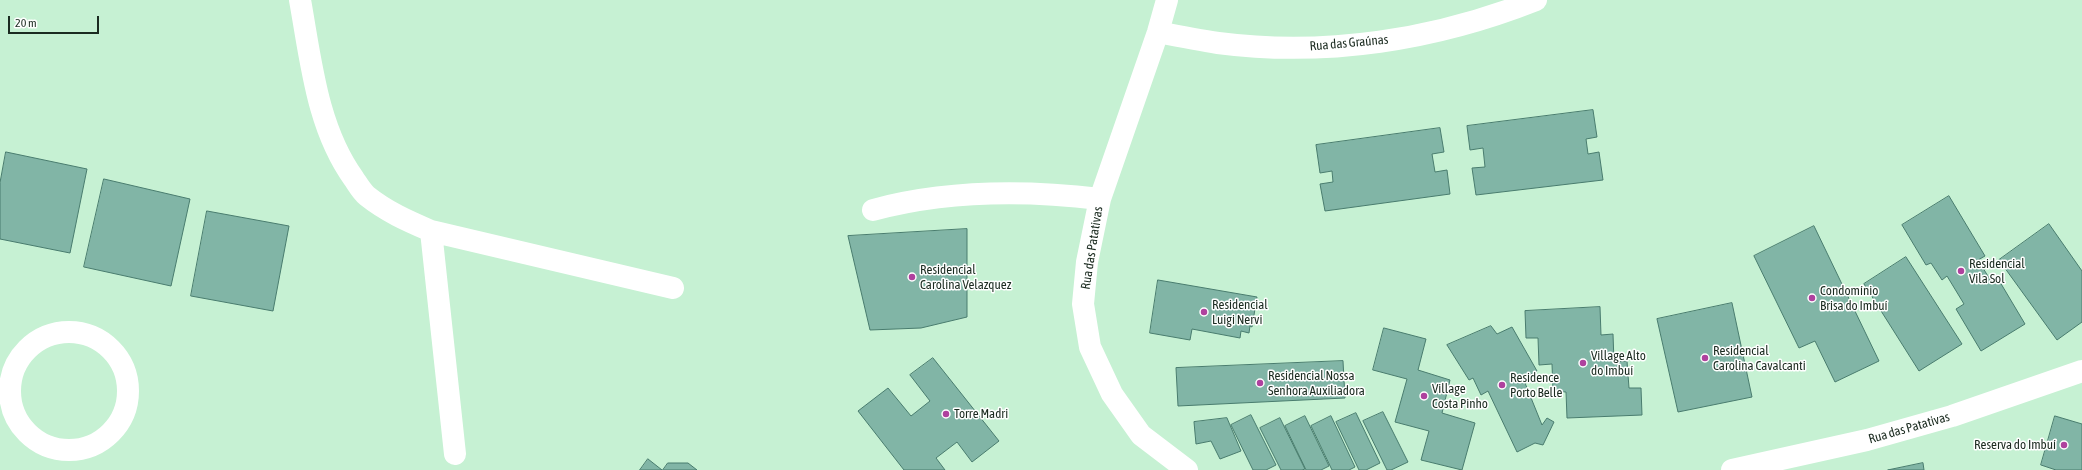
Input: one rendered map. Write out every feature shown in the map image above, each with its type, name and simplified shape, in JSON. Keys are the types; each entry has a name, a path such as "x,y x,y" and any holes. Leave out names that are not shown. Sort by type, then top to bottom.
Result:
{"street":[{"path":"300,0 317,90 327,126 342,163 366,195 393,215 431,231 673,288"},
{"name":"Rua das Patativas","path":"1167,0 1158,32 1100,199 1087,262 1083,304 1090,347 1112,394 1141,435 1187,470"},
{"name":"Rua das Graúnas","path":"1158,32 1218,43 1326,48 1374,43 1425,35 1495,16 1536,0"},
{"path":"873,210 898,203 928,198 983,194 1035,193 1100,199"},
{"path":"431,231 455,454"},
{"path":"69,332 88,335 105,344 118,358 126,375 129,394 125,412 120,422 104,440 88,448 70,451 52,447 36,440 23,427 5,393 20,358 33,344 50,335 69,332"},
{"name":"Rua das Patativas","path":"1732,470 1867,440 1952,416 2082,371"}],"building":[{"path":"1593,110 1597,137 1586,139 1588,154 1599,152 1603,180 1476,195 1472,168 1485,167 1483,148 1470,150 1467,126"},
{"path":"1440,128 1444,152 1432,154 1435,172 1447,170 1450,194 1325,211 1320,184 1333,182 1332,171 1320,173 1316,145"},
{"path":"6,152 87,169 70,253 0,239 0,183"},
{"path":"104,179 190,199 171,286 84,267"},
{"name":"Residencial Vila Sol","path":"1949,196 1985,256 1978,260 1991,281 1997,277 2025,324 1981,351 1956,309 1964,304 1947,276 1942,280 1931,263 1926,265 1902,225"},
{"path":"207,211 289,226 273,311 191,296"},
{"path":"2049,224 2082,271 2082,322 2057,340 1999,260"},
{"name":"Condomínio Brisa do Imbuí","path":"1814,226 1879,361 1835,382 1815,341 1799,348 1754,256"},
{"name":"Residencial Carolina Velazquez","path":"967,229 967,317 921,328 870,330 848,236"},
{"path":"1906,257 1962,344 1919,371 1864,284"},
{"name":"Residencial Luigi Nervi","path":"1158,280 1257,297 1252,327 1250,326 1249,333 1241,331 1240,338 1192,329 1190,340 1150,333"},
{"name":"Residencial Carolina Cavalcanti","path":"1732,303 1752,397 1678,412 1657,319"},
{"name":"Village Alto do Imbuí","path":"1600,307 1601,335 1613,334 1614,362 1627,361 1629,388 1641,388 1642,415 1567,418 1566,392 1553,391 1552,364 1539,365 1538,338 1526,338 1525,311"},
{"name":"Residence Porto Belle","path":"1491,326 1497,334 1512,327 1537,371 1523,378 1542,425 1547,418 1554,422 1543,445 1535,443 1517,452 1488,391 1481,395 1473,378 1469,380 1447,345"},
{"name":"Village Costa Pinho","path":"1384,328 1426,339 1418,370 1450,380 1442,413 1475,423 1462,470 1421,460 1429,431 1395,422 1407,379 1373,370"},
{"name":"Torre Madri","path":"933,358 999,441 972,462 957,442 936,458 945,470 904,470 858,411 888,388 911,416 930,401 910,375"},
{"name":"Residencial Nossa Senhora Auxiliadora","path":"1343,361 1345,398 1178,406 1176,368"},
{"path":"1383,412 1408,462 1391,470 1387,470 1363,421"},
{"path":"1356,413 1380,463 1366,470 1359,470 1336,422"},
{"path":"1251,415 1276,465 1266,470 1253,470 1231,425"},
{"path":"1305,416 1329,466 1321,470 1306,470 1285,426"},
{"path":"1331,416 1355,467 1349,470 1332,470 1311,426"},
{"name":"Reserva do Imbuí","path":"2055,416 2082,424 2082,470 2056,470 2041,465"},
{"path":"1227,418 1241,451 1220,459 1211,441 1196,444 1194,422"},
{"path":"1280,418 1305,469 1281,470 1260,428"},
{"path":"648,459 662,470 640,470"},
{"path":"668,463 688,463 697,470 663,470"},
{"path":"1923,463 1924,470 1888,470"}],"place":[{"name":"Residencial Vila Sol","path":"1961,271"},
{"name":"Residencial Carolina Velazquez","path":"912,277"},
{"name":"Condomínio Brisa do Imbuí","path":"1812,298"},
{"name":"Residencial Luigi Nervi","path":"1204,312"},
{"name":"Residencial Carolina Cavalcanti","path":"1705,358"},
{"name":"Village Alto do Imbuí","path":"1583,363"},
{"name":"Residencial Nossa Senhora Auxiliadora","path":"1260,383"},
{"name":"Residence Porto Belle","path":"1502,385"},
{"name":"Village Costa Pinho","path":"1424,396"},
{"name":"Torre Madri","path":"946,414"},
{"name":"Reserva do Imbuí","path":"2064,445"}]}
